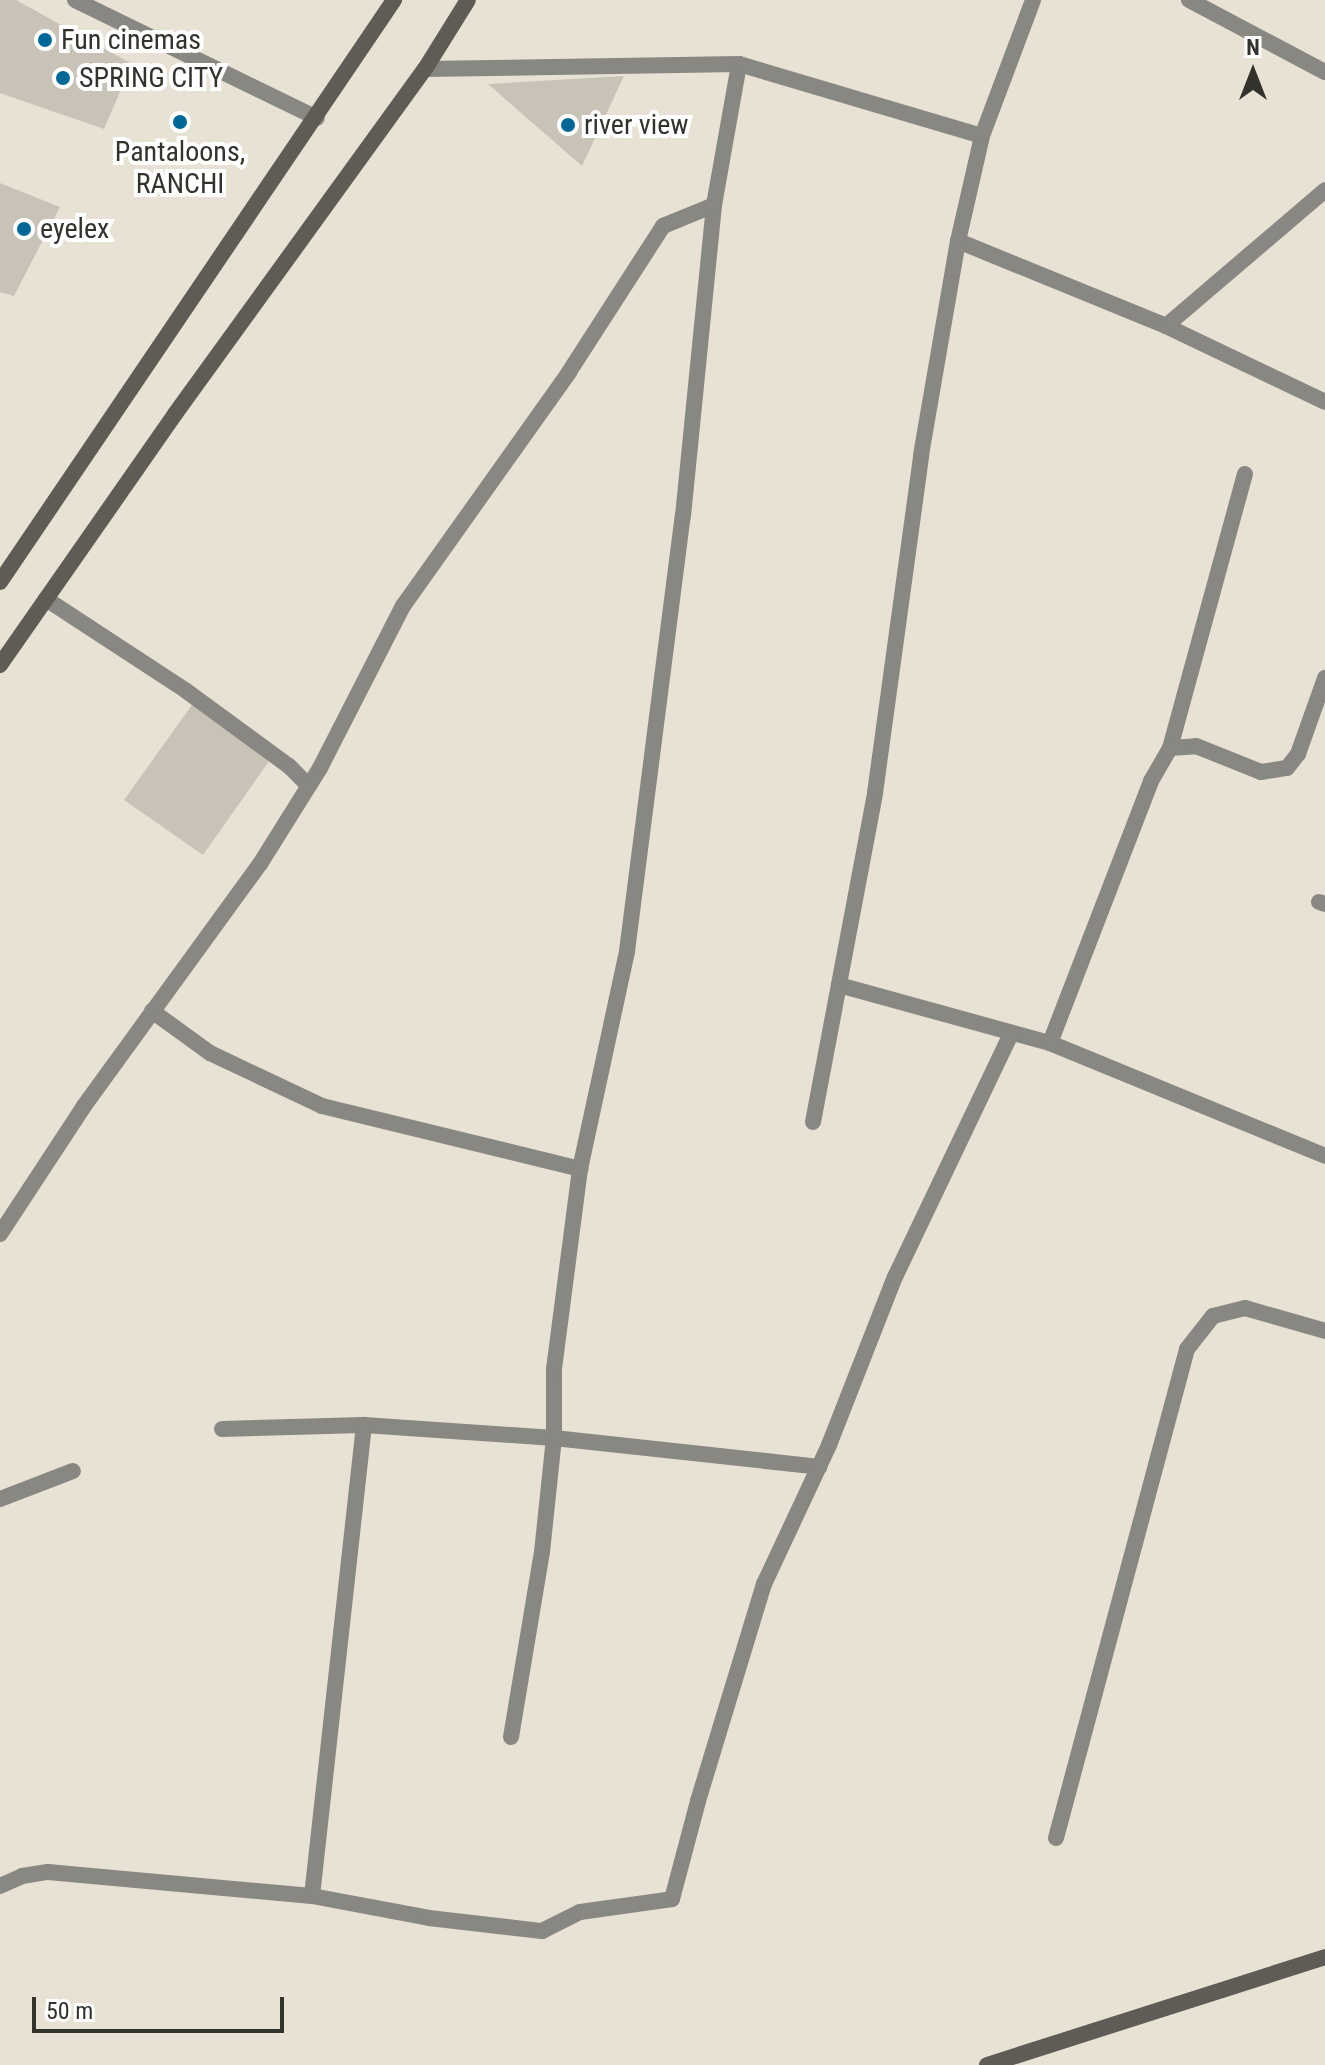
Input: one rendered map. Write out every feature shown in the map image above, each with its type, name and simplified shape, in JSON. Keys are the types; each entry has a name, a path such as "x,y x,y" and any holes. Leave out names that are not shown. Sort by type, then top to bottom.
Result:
{"main road":[{"path":"0,582 394,0"},
{"path":"0,665 425,69 468,0"},
{"path":"987,2065 1325,1957"}],"street":[{"path":"75,0 317,118"},
{"path":"813,1122 875,793 919,471 958,241 982,136 1033,0"},
{"path":"1189,0 1325,72"},
{"path":"425,69 739,64 982,136"},
{"path":"511,1737 542,1552 554,1438 554,1369 580,1169 627,951 683,516 714,205 739,64"},
{"path":"1166,326 1325,190"},
{"path":"0,1234 152,1011 260,864 309,786 403,606 569,372 663,226 714,205"},
{"path":"958,241 1166,326 1325,402"},
{"path":"1050,1043 1151,781 1170,748 1245,474"},
{"path":"46,599 185,690 289,766 309,786"},
{"path":"1170,748 1196,746 1261,772 1287,768 1298,754 1325,678"},
{"path":"839,985 1050,1043 1325,1156"},
{"path":"152,1011 210,1053 322,1106 580,1169"},
{"path":"0,1886 22,1876 48,1872 312,1896 429,1918 542,1931 580,1912 672,1899 698,1801 764,1584 819,1467 895,1277 1011,1034"},
{"path":"1056,1838 1187,1349 1213,1316 1245,1308 1325,1331"},
{"path":"222,1429 364,1425 554,1438 819,1467"},
{"path":"312,1896 364,1425"},
{"path":"0,1499 73,1471"}],"building":[{"name":"SPRING CITY","path":"0,0 16,0 132,64 104,129 0,93"},
{"name":"river view","path":"624,76 582,166 488,84"},
{"name":"eyelex","path":"0,183 60,207 14,296 0,292"},
{"path":"194,702 272,757 203,855 124,800"}],"place":[{"name":"Fun cinemas","path":"45,40"},
{"name":"SPRING CITY","path":"63,78"},
{"name":"Pantaloons, RANCHI","path":"180,122"},
{"name":"river view","path":"568,125"},
{"name":"eyelex","path":"24,229"}]}
